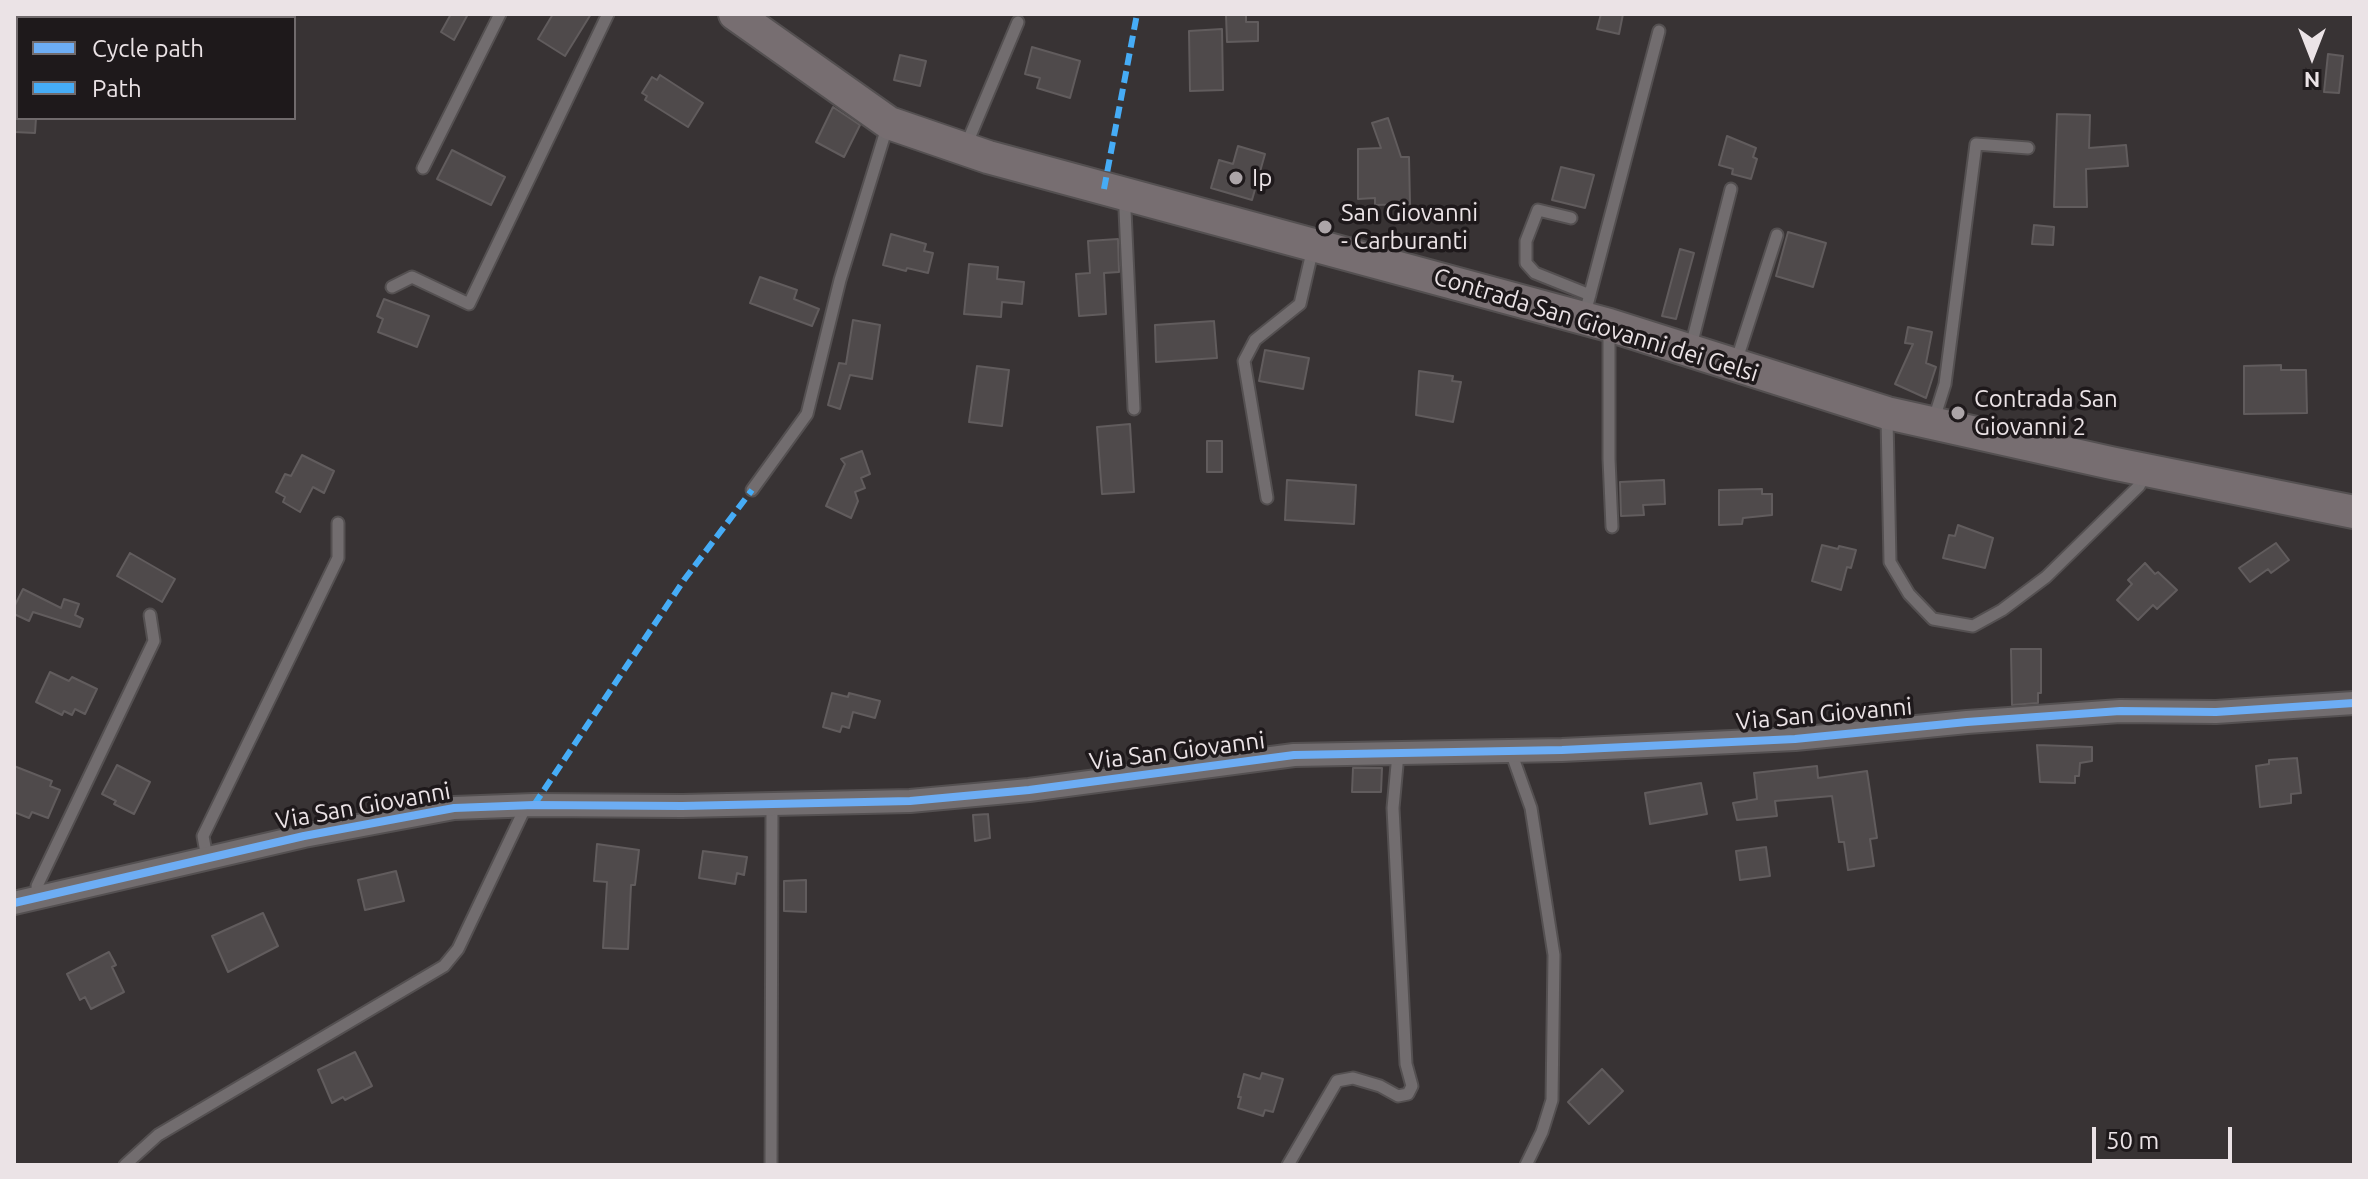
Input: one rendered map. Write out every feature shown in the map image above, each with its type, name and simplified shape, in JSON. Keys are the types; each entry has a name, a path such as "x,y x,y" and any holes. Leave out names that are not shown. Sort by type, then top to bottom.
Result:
{"main road":[{"name":"Contrada San Giovanni dei Gelsi","path":"735,14 889,123 965,149 1314,244 1594,313 1690,351 1887,413 2354,512"}],"street":[{"name":"Via San Giovanni","path":"14,903 304,836 454,808 910,801 1044,788 1294,755 1511,752 1795,739 2120,711 2216,712 2354,703"}],"lane":[{"path":"423,168 500,14"},
{"path":"392,287 412,277 469,304 608,14"},
{"path":"965,149 1018,22"},
{"path":"1612,527 1609,459 1594,313 1659,31"},
{"path":"752,490 807,414 840,280 889,123"},
{"path":"1933,424 1945,384 1976,144 2028,148"},
{"path":"1690,351 1731,189"},
{"path":"1130,196 1125,210 1134,409"},
{"path":"1571,218 1538,210 1526,241 1526,263 1535,273 1594,313"},
{"path":"1735,366 1777,235"},
{"path":"1267,498 1244,361 1255,340 1300,304 1314,244"},
{"path":"1887,413 1890,562 1909,594 1933,619 1973,626 2002,610 2046,577 2139,486 2147,470"},
{"path":"207,858 203,836 338,558 338,523"},
{"path":"39,897 37,886 154,641 150,615"},
{"path":"1511,752 1531,808 1554,955 1552,1100 1542,1132 1526,1165"},
{"path":"1288,1165 1337,1081 1353,1078 1380,1086 1398,1096 1408,1094 1412,1086 1406,1064 1393,808 1398,754"},
{"path":"771,1165 772,804"},
{"path":"125,1165 158,1135 444,966 458,949 526,805"}],"building":[{"path":"451,14 468,14 454,40 441,32"},
{"path":"553,14 591,14 565,56 538,39"},
{"path":"1226,14 1246,14 1246,22 1258,22 1258,41 1227,42"},
{"path":"1601,14 1623,14 1619,34 1597,29"},
{"path":"1222,29 1223,90 1190,91 1189,31"},
{"path":"1032,47 1080,61 1070,98 1037,88 1040,78 1025,74"},
{"path":"2328,54 2343,56 2339,93 2324,92"},
{"path":"900,55 926,61 920,86 894,80"},
{"path":"660,75 703,103 688,127 645,100 647,96 642,93 652,77 657,80"},
{"path":"833,107 860,125 844,157 816,142"},
{"path":"2057,114 2090,115 2089,148 2126,145 2128,166 2086,169 2087,207 2054,207"},
{"path":"14,118 36,120 35,133 14,132"},
{"path":"1388,118 1401,157 1409,157 1410,204 1375,205 1375,198 1358,199 1358,149 1381,148 1372,123"},
{"path":"1727,136 1756,148 1753,157 1757,159 1751,179 1732,174 1733,169 1719,165"},
{"path":"1238,146 1265,154 1252,200 1211,188 1219,160 1233,164"},
{"path":"452,150 505,177 491,205 437,179"},
{"path":"1561,167 1594,175 1585,208 1552,200"},
{"path":"2034,225 2054,227 2053,245 2032,244"},
{"path":"1788,232 1826,243 1813,287 1776,276"},
{"path":"891,234 926,244 924,251 933,253 928,273 883,265"},
{"path":"1118,239 1119,272 1104,273 1106,314 1079,316 1076,274 1090,273 1088,241"},
{"path":"1680,249 1694,253 1676,319 1662,316"},
{"path":"969,264 998,267 997,279 1024,282 1022,304 1002,302 1001,317 964,314"},
{"path":"760,277 797,290 794,299 819,309 812,326 750,303"},
{"path":"384,299 429,316 417,347 378,332 383,319 377,316"},
{"path":"853,320 880,325 872,379 850,375 840,409 828,405 839,363 846,364"},
{"path":"1214,321 1217,358 1156,362 1155,325"},
{"path":"1908,327 1932,332 1926,363 1936,367 1926,398 1895,384 1913,344 1905,343"},
{"path":"1265,350 1309,358 1303,389 1259,381"},
{"path":"2281,365 2281,370 2306,370 2307,413 2244,414 2244,366"},
{"path":"977,366 1009,370 1002,426 969,422"},
{"path":"1419,371 1453,376 1452,381 1461,382 1453,422 1416,415"},
{"path":"1130,424 1134,492 1102,494 1097,427"},
{"path":"1207,441 1222,441 1222,472 1207,472"},
{"path":"862,451 870,474 861,478 865,488 855,492 858,501 851,518 826,506 845,464 841,459"},
{"path":"302,455 334,471 324,493 313,487 300,512 283,502 285,497 276,492 285,474 291,476"},
{"path":"1287,480 1356,485 1354,524 1285,520"},
{"path":"1664,480 1665,504 1643,505 1644,515 1621,516 1620,482"},
{"path":"1762,489 1762,494 1772,494 1772,515 1743,518 1742,524 1719,525 1719,490"},
{"path":"1958,525 1993,538 1985,568 1943,558 1949,535 1955,536"},
{"path":"2276,543 2289,560 2271,573 2268,569 2250,582 2239,568"},
{"path":"1822,545 1856,550 1851,568 1847,567 1841,590 1812,581"},
{"path":"130,553 175,579 162,602 117,576"},
{"path":"2145,563 2177,590 2157,609 2153,605 2138,620 2117,600 2132,584 2128,580"},
{"path":"23,589 61,608 64,599 79,604 75,615 83,619 80,627 33,612 29,621 14,614"},
{"path":"2011,649 2041,649 2041,693 2038,693 2038,703 2012,705"},
{"path":"50,672 69,681 72,677 97,689 85,714 75,709 72,715 64,711 62,715 36,702"},
{"path":"832,693 848,697 849,693 880,701 875,718 853,712 849,728 842,726 840,732 823,727"},
{"path":"2037,745 2092,747 2092,761 2080,763 2075,783 2040,782"},
{"path":"2297,758 2301,793 2291,794 2291,803 2260,807 2256,766 2269,764 2269,760"},
{"path":"117,765 150,782 134,814 102,794"},
{"path":"14,766 52,781 50,786 60,790 48,818 32,812 29,818 14,812"},
{"path":"1817,766 1818,778 1867,771 1877,838 1870,839 1874,866 1848,870 1844,842 1839,842 1832,796 1775,801 1777,816 1737,820 1733,803 1757,799 1754,773"},
{"path":"1353,768 1382,768 1381,792 1352,792"},
{"path":"1701,783 1707,814 1650,824 1645,793"},
{"path":"988,814 990,838 975,841 973,815"},
{"path":"597,844 639,850 635,885 631,885 628,949 603,948 607,882 594,881"},
{"path":"1766,847 1770,876 1740,880 1736,851"},
{"path":"703,851 747,857 744,875 737,873 735,884 699,878"},
{"path":"396,871 404,901 365,910 358,880"},
{"path":"806,880 806,912 784,911 784,881"},
{"path":"263,913 278,946 228,972 212,936"},
{"path":"109,952 116,965 112,967 124,992 91,1009 85,997 80,1000 67,974"},
{"path":"355,1052 372,1086 332,1103 318,1070"},
{"path":"1602,1069 1623,1091 1589,1124 1568,1102"},
{"path":"1262,1073 1283,1079 1273,1112 1265,1110 1263,1116 1238,1108 1244,1074 1260,1079"}],"marked path":[{"path":"1104,189 1137,14"},
{"path":"534,805 684,580 752,490"}],"cycle path":[{"path":"14,903 304,836 454,808 910,801 1029,790 1294,755 1562,750 1795,739 2120,711 2216,712 2354,703"}],"place":[{"name":"Ip","path":"1236,178"},
{"name":"San Giovanni - Carburanti","path":"1325,227"},
{"name":"Contrada San Giovanni 2","path":"1958,413"}]}
